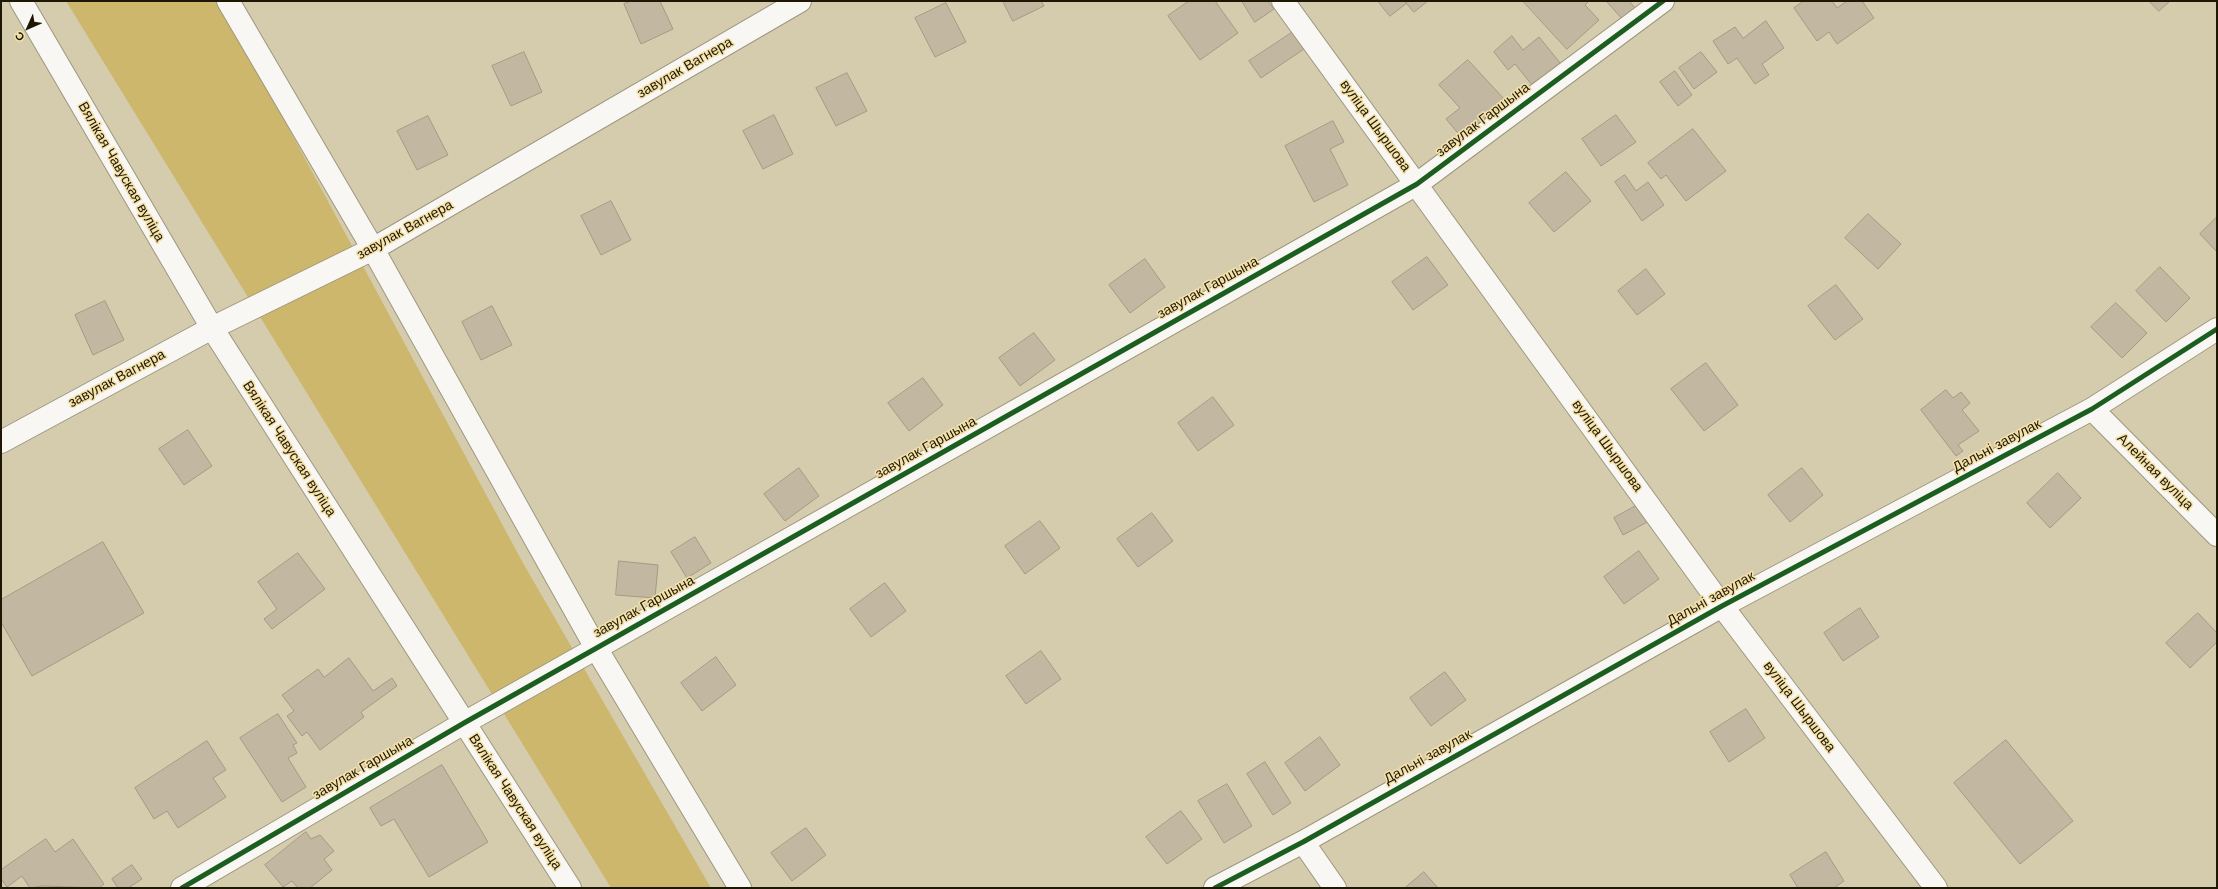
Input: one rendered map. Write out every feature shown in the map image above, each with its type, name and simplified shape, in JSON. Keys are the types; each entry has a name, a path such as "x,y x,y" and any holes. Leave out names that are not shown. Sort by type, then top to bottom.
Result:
{"street":[{"name":"Вялікая Чавуская вуліца","path":"21,1 212,328 570,888"},
{"path":"228,1 374,249 596,648 740,888"},
{"name":"завулак Вагнера","path":"1,442 212,328 374,249 800,1"},
{"name":"вуліца Шыршова","path":"1283,1 1722,606 1936,888"},
{"name":"завулак Гаршына","path":"182,888 464,722 1417,184 1663,1"},
{"name":"Дальні завулак","path":"1215,888 1303,842 1722,606 2092,409 2217,329"},
{"name":"Алейная вуліца","path":"2092,409 2217,535"},
{"path":"1303,842 1335,888"}],"shaded area":[{"path":"66,1 220,1 523,563 711,888 611,888"}],"building":[{"path":"631,1 660,1 673,29 641,44 624,4"},
{"path":"1003,1 1041,1 1044,6 1013,21"},
{"path":"1189,1 1215,1 1238,33 1200,60 1168,16"},
{"path":"1242,1 1268,1 1274,9 1255,22"},
{"path":"1378,1 1405,1 1407,3 1390,16"},
{"path":"1405,1 1428,1 1414,12"},
{"path":"1523,1 1589,1 1585,5 1599,20 1567,49"},
{"path":"1629,1 1637,10 1624,21 1607,2"},
{"path":"1804,1 1832,1 1837,8 1847,1 1862,1 1874,18 1837,44 1829,32 1817,41 1794,8"},
{"path":"2149,1 2170,1 2159,11"},
{"path":"946,3 966,42 935,57 915,18"},
{"path":"1766,21 1784,48 1762,64 1769,75 1755,84 1737,58 1728,64 1713,41 1735,27 1743,38"},
{"path":"1293,32 1304,49 1261,78 1249,61"},
{"path":"1512,36 1523,50 1539,37 1565,69 1537,91 1515,64 1508,70 1494,52"},
{"path":"524,52 542,92 511,106 492,66"},
{"path":"1701,52 1717,72 1694,89 1679,68"},
{"path":"1468,60 1505,100 1462,138 1446,119 1460,108 1439,85"},
{"path":"1675,71 1692,95 1678,106 1660,82"},
{"path":"847,73 867,111 836,126 816,88"},
{"path":"774,115 793,154 763,169 743,131"},
{"path":"1616,115 1636,142 1601,166 1582,139"},
{"path":"428,116 448,155 417,170 397,131"},
{"path":"1333,121 1344,142 1330,149 1348,185 1314,202 1285,146"},
{"path":"1693,129 1726,171 1686,201 1666,175 1661,179 1648,163"},
{"path":"1566,172 1591,201 1554,232 1529,203"},
{"path":"1625,175 1636,191 1648,182 1664,205 1642,221 1615,182"},
{"path":"611,201 631,240 601,255 581,216"},
{"path":"1868,214 1901,244 1878,269 1845,238"},
{"path":"2217,217 2217,252 2200,234"},
{"path":"1427,257 1448,285 1413,310 1392,282"},
{"path":"1145,259 1165,287 1130,313 1109,285"},
{"path":"2160,267 2190,298 2166,322 2136,291"},
{"path":"1646,269 1665,294 1637,315 1618,291"},
{"path":"1836,285 1863,319 1835,340 1808,306"},
{"path":"105,301 124,340 93,355 75,315"},
{"path":"2116,303 2147,333 2122,358 2091,327"},
{"path":"492,306 512,345 481,360 462,322"},
{"path":"1034,333 1055,360 1020,386 999,358"},
{"path":"1706,363 1738,405 1704,431 1671,389"},
{"path":"923,378 943,405 909,431 888,403"},
{"path":"1946,390 1953,398 1961,392 1970,403 1962,410 1979,431 1958,445 1963,451 1956,456 1921,410"},
{"path":"1213,397 1234,425 1198,451 1178,423"},
{"path":"188,430 212,466 184,485 159,449"},
{"path":"799,468 819,496 785,521 764,494"},
{"path":"1802,468 1823,495 1790,522 1768,495"},
{"path":"2058,473 2081,498 2050,528 2027,503"},
{"path":"1643,502 1653,519 1623,535 1614,518"},
{"path":"1152,513 1173,541 1138,567 1117,539"},
{"path":"1040,521 1060,548 1025,574 1005,546"},
{"path":"695,537 711,563 687,578 671,552"},
{"path":"103,542 144,613 32,676 1,622 1,600"},
{"path":"1639,551 1659,579 1624,604 1604,577"},
{"path":"298,553 325,589 272,629 264,619 277,609 258,582"},
{"path":"619,561 658,565 655,598 616,595"},
{"path":"885,583 906,611 871,637 850,609"},
{"path":"1860,608 1879,637 1843,661 1824,633"},
{"path":"2198,613 2217,633 2217,642 2190,668 2166,643"},
{"path":"1041,651 1061,679 1026,704 1006,676"},
{"path":"716,657 736,685 702,711 681,683"},
{"path":"349,658 373,691 392,678 397,686 361,712 364,717 320,750 307,732 302,736 287,716 294,711 282,695 318,669 324,677"},
{"path":"1445,672 1466,700 1431,726 1410,698"},
{"path":"1746,709 1765,738 1729,762 1710,732"},
{"path":"278,714 297,743 293,745 297,753 288,758 306,787 282,802 240,738"},
{"path":"1320,737 1340,765 1305,791 1285,763"},
{"path":"2006,740 2073,821 2020,864 1954,783"},
{"path":"207,741 226,770 213,778 226,797 178,828 167,811 154,819 135,788"},
{"path":"1265,762 1291,803 1273,815 1247,774"},
{"path":"442,765 488,842 429,877 394,819 381,826 370,808"},
{"path":"1227,784 1252,826 1224,843 1198,801"},
{"path":"1181,811 1202,839 1167,864 1146,837"},
{"path":"806,828 826,855 792,881 771,853"},
{"path":"306,832 311,839 320,835 334,851 324,859 332,870 310,888 298,888 292,881 283,887 265,865"},
{"path":"46,839 55,852 73,839 104,884 99,888 42,886 30,888 22,876 7,887 1,879 1,870"},
{"path":"1826,852 1844,881 1834,888 1798,888 1790,875"},
{"path":"132,865 142,879 128,888 118,888 112,879"},
{"path":"1424,872 1438,888 1405,888"}],"cycle path":[{"path":"182,888 464,723 1417,184 1663,1"},
{"path":"1215,888 1303,842 1722,606 2092,409 2217,329"}]}
